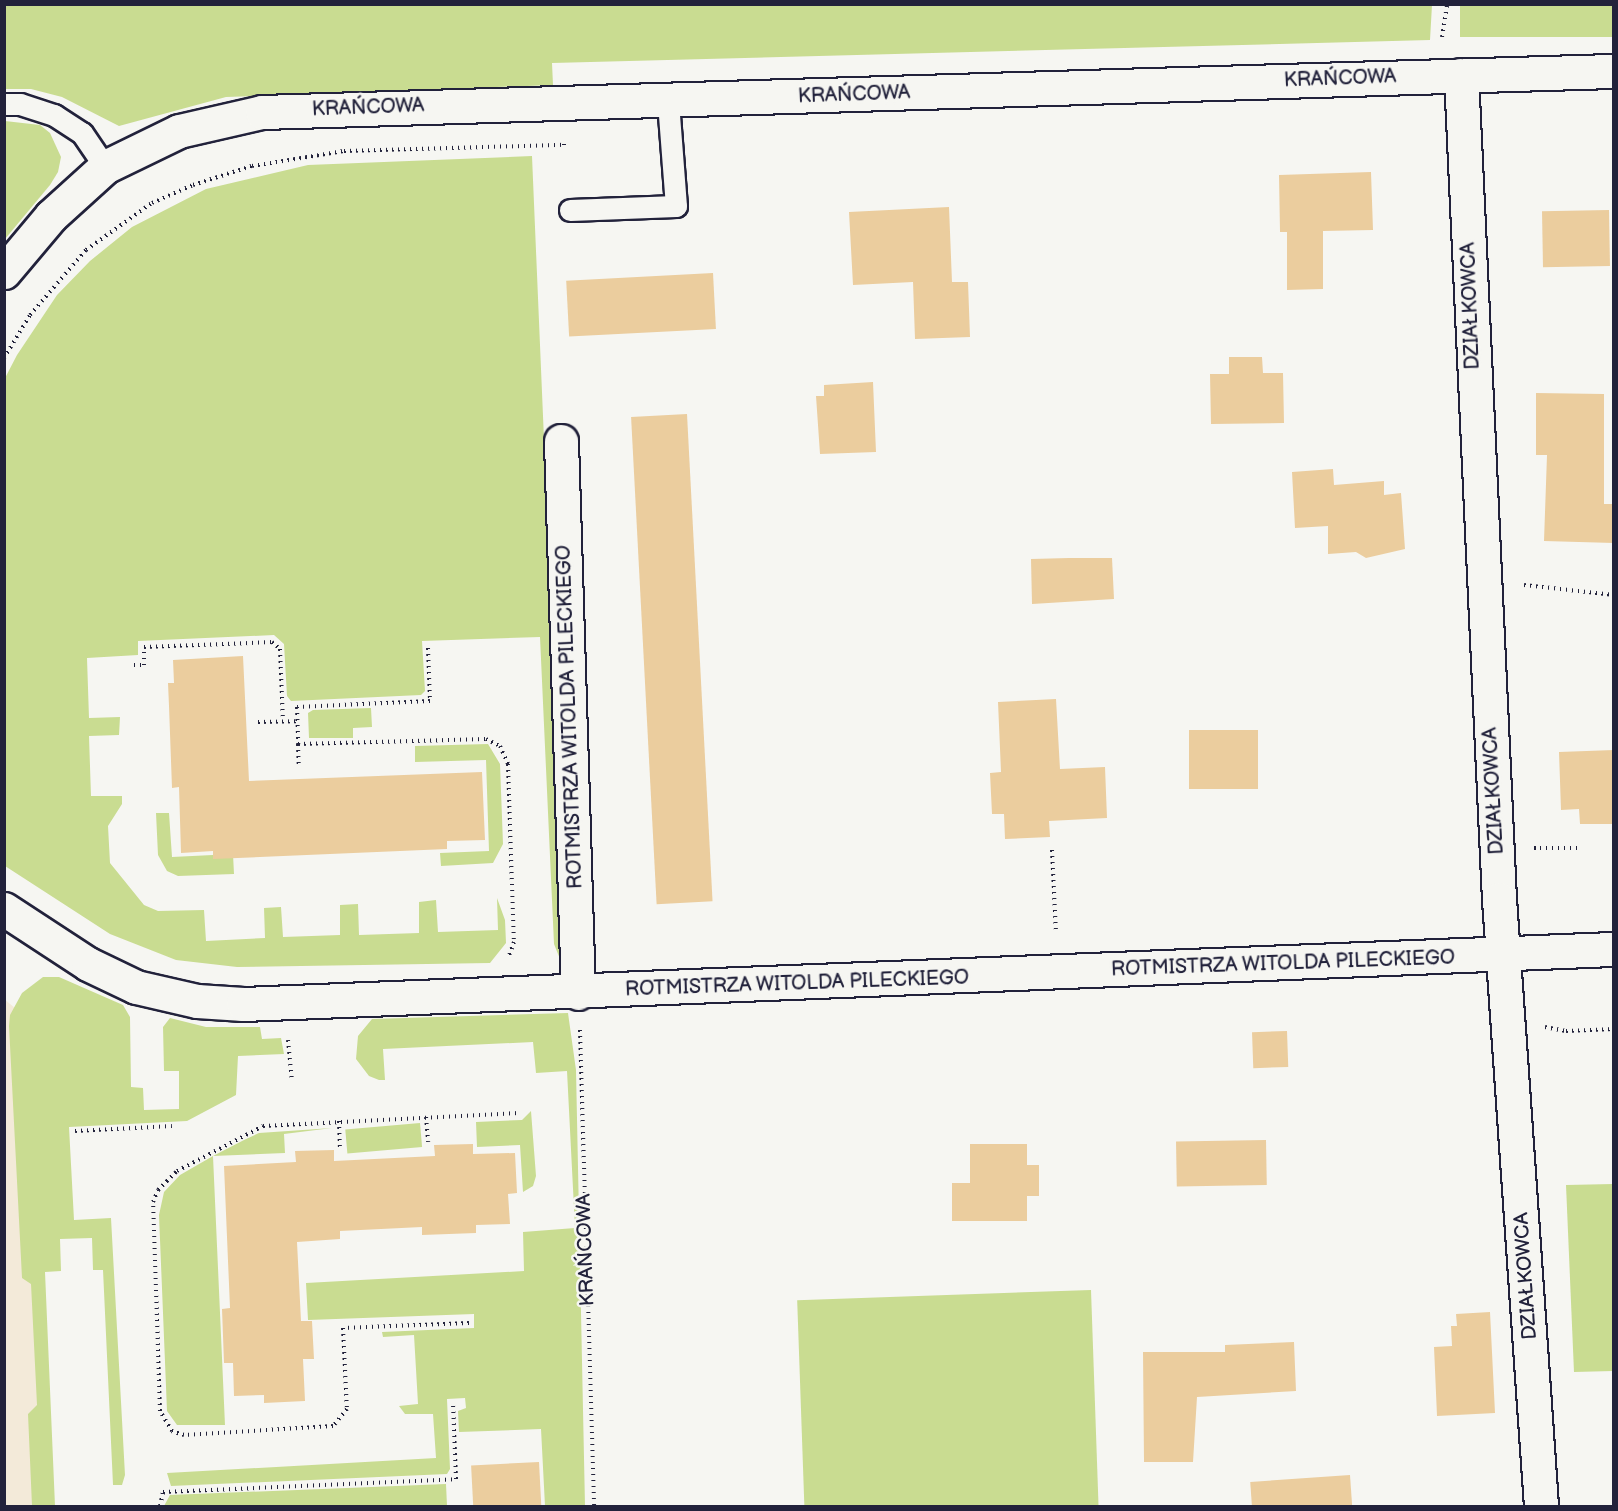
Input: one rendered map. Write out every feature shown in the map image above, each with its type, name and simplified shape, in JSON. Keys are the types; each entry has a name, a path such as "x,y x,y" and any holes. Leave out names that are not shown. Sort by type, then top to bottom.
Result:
{"street":[{"name":"KRAŃCOWA","path":"4,272 51,216 105,167 179,131 262,112 1614,71"},
{"name":"DZIAŁKOWCA","path":"1461,75 1484,589 1504,954 1541,1506"},
{"name":"ROTMISTRZA WITOLDA PILECKIEGO","path":"561,441 578,993"},
{"name":"ROTMISTRZA WITOLDA PILECKIEGO","path":"4,909 111,977 146,990 197,1001 243,1004 578,993 1614,949"}],"lane":[{"path":"570,210 676,206 669,101"},
{"path":"4,104 20,104 54,115 82,133 105,167"}],"path":[{"path":"1442,43 1447,4"},
{"path":"1484,589 1538,584 1614,594"},
{"path":"134,665 144,665 144,646 272,642 280,649 283,722"},
{"path":"299,766 297,707 430,701 428,648"},
{"path":"258,722 297,721"},
{"path":"298,744 486,739 500,746 508,764 514,942 500,965"},
{"path":"1526,848 1580,848"},
{"path":"1052,850 1056,938"},
{"name":"KRAŃCOWA","path":"578,993 594,1506"},
{"path":"1509,1020 1566,1031 1614,1029"},
{"path":"470,1323 343,1328 347,1409 333,1426 184,1435 164,1423 151,1224 158,1190 177,1171 263,1126 520,1113"},
{"path":"426,1117 428,1142"},
{"path":"339,1121 340,1148"},
{"path":"75,1131 172,1126"},
{"path":"160,1506 163,1492 456,1479 453,1405"}],"shaded area":[{"path":"4,999 27,1018 50,1506 5,1506"}],"green space":[{"path":"4,5 1432,5 1430,40 552,63 553,85 226,97 119,126 62,97 31,89 5,89"},
{"path":"1460,5 1613,5 1613,37 1460,37"},
{"path":"5,121 40,125 50,133 61,157 58,172 50,185 5,239"},
{"path":"532,156 566,959 560,959 554,944 540,637 422,641 425,691 421,695 291,701 287,696 284,644 274,635 138,641 138,655 87,658 89,718 120,717 119,735 89,736 91,796 122,796 122,804 108,826 110,863 144,905 158,911 204,910 206,941 265,938 264,908 281,907 283,937 340,935 340,905 358,904 359,935 419,933 419,902 436,900 438,932 498,930 497,898 505,920 506,943 490,963 237,967 176,960 110,934 5,866 4,380 17,355 57,295 90,261 132,227 206,189 308,165"},
{"path":"371,708 372,727 353,728 353,738 309,738 308,713 313,710"},
{"path":"488,744 500,764 503,844 493,863 441,866 440,853 489,851 486,760 415,762 415,746"},
{"path":"156,813 169,813 172,857 233,854 234,874 178,876 167,871 158,855"},
{"path":"43,977 59,977 123,1005 130,1017 131,1087 143,1088 144,1110 179,1109 179,1071 164,1071 163,1027 170,1018 206,1027 260,1027 262,1039 281,1038 284,1054 238,1056 236,1095 187,1121 69,1127 74,1220 111,1218 125,1475 122,1485 113,1485 103,1270 93,1270 92,1238 60,1239 61,1271 45,1272 55,1506 32,1506 28,1414 37,1405 31,1284 22,1278 9,1026 10,1015 22,993"},
{"path":"568,1013 576,1070 585,1506 545,1506 541,1429 459,1432 458,1411 466,1408 465,1398 447,1399 450,1469 447,1474 171,1486 167,1473 436,1458 433,1414 405,1414 399,1406 418,1404 414,1335 383,1337 382,1332 474,1328 474,1314 308,1320 306,1283 524,1271 523,1232 575,1228 567,1071 536,1073 533,1042 383,1049 385,1080 379,1080 369,1076 356,1059 358,1036 372,1019"},
{"path":"531,1111 536,1176 533,1186 523,1192 520,1145 477,1147 476,1122 522,1120"},
{"path":"420,1123 422,1147 347,1153 345,1130"},
{"path":"332,1128 284,1134 285,1153 213,1156 259,1133"},
{"path":"213,1156 225,1425 177,1425 167,1411 159,1215 164,1192 180,1175"},
{"path":"1613,1184 1613,1371 1574,1372 1566,1185"},
{"path":"1091,1290 1099,1506 804,1506 797,1300"},
{"path":"446,1484 447,1506 164,1506 170,1495"}],"building":[{"path":"1371,172 1373,230 1323,231 1323,289 1287,290 1287,232 1280,232 1279,175"},
{"path":"949,207 952,282 968,282 970,337 915,339 913,282 853,285 849,212"},
{"path":"1609,210 1610,266 1543,267 1542,211"},
{"path":"713,273 716,329 569,337 566,281"},
{"path":"1229,357 1262,357 1263,373 1283,373 1284,423 1211,424 1210,374 1229,374"},
{"path":"873,382 876,452 820,454 816,396 824,396 824,385"},
{"path":"1536,393 1604,394 1604,504 1614,504 1614,543 1544,541 1547,455 1536,455"},
{"path":"687,414 713,901 657,904 631,417"},
{"path":"1333,469 1334,485 1384,481 1384,495 1401,493 1405,549 1366,558 1356,552 1328,554 1328,526 1295,528 1292,472"},
{"path":"1112,558 1114,599 1032,604 1031,559"},
{"path":"243,656 249,781 482,772 485,840 447,841 447,849 213,859 213,851 181,853 179,787 172,788 168,683 174,683 173,660"},
{"path":"1056,699 1060,769 1105,767 1107,818 1049,821 1050,837 1005,839 1004,814 992,814 990,773 1001,772 998,702"},
{"path":"1189,730 1258,730 1258,789 1189,789"},
{"path":"1614,750 1614,824 1580,824 1579,809 1561,810 1559,752"},
{"path":"1287,1031 1288,1067 1253,1068 1252,1032"},
{"path":"1266,1140 1267,1185 1177,1187 1176,1142"},
{"path":"473,1144 473,1154 515,1153 517,1193 508,1194 510,1224 476,1225 476,1233 422,1235 422,1227 340,1231 340,1239 297,1242 301,1321 312,1321 314,1359 303,1359 305,1401 264,1403 264,1395 234,1396 233,1363 224,1363 222,1309 230,1308 224,1166 296,1162 295,1151 334,1150 334,1161 435,1156 434,1145"},
{"path":"970,1144 1027,1144 1027,1165 1039,1165 1039,1196 1027,1196 1027,1221 952,1221 952,1183 970,1183"},
{"path":"1490,1312 1495,1413 1437,1416 1434,1347 1452,1346 1451,1326 1457,1326 1456,1314"},
{"path":"1294,1342 1296,1391 1197,1397 1193,1462 1144,1462 1143,1352 1225,1352 1225,1345"},
{"path":"539,1462 541,1506 473,1506 471,1466"},
{"path":"1350,1475 1352,1506 1252,1506 1250,1482"}]}
